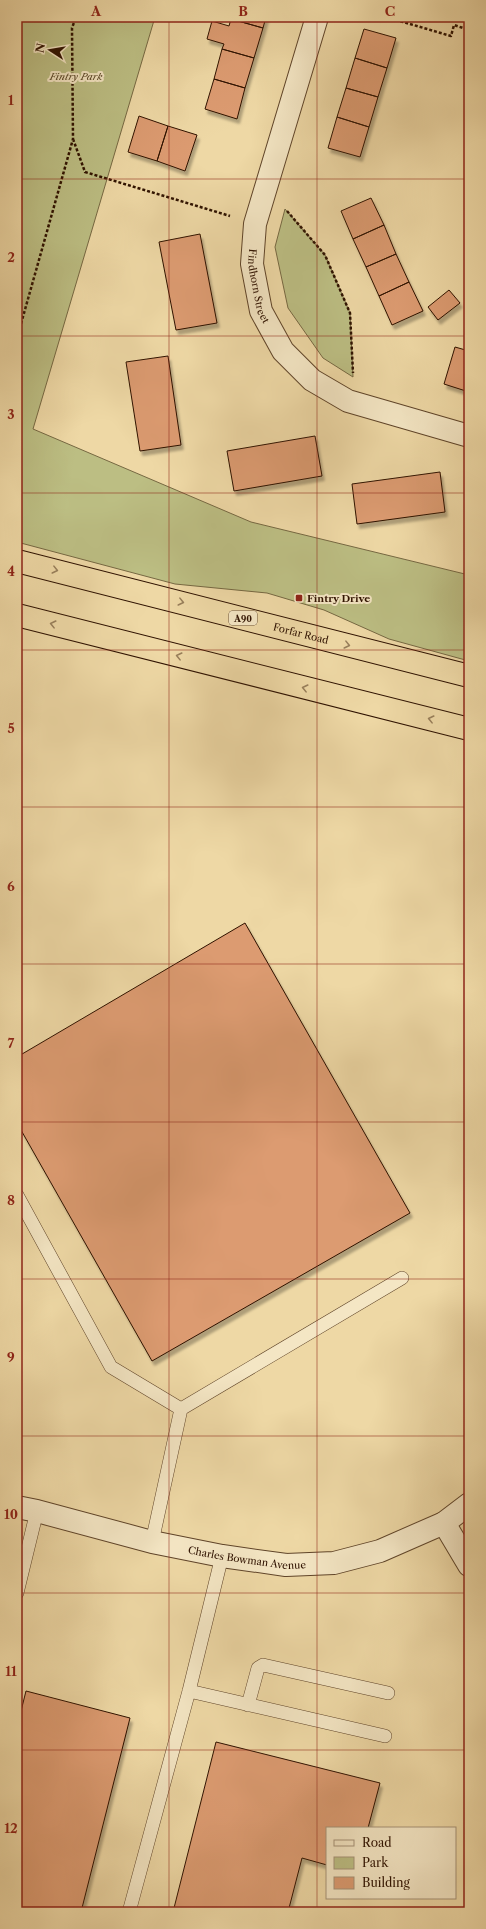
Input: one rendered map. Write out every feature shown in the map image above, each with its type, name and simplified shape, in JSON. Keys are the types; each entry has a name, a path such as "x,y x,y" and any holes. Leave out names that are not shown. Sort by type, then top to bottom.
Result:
{"highway":[{"name":"Forfar Road","path":"17,561 469,676"},
{"path":"17,615 469,729"}],"street":[{"name":"Findhorn Street","path":"317,17 256,224 252,264 261,311 283,351 312,380 348,401 469,436"},
{"name":"Charles Bowman Avenue","path":"27,1509 152,1542 222,1556 286,1565 334,1563 380,1552 444,1523 469,1504"},
{"path":"444,1523 469,1565"}],"lane":[{"path":"17,1195 111,1367 182,1409"},
{"path":"152,1542 182,1409 402,1278"},
{"path":"17,1593 27,1509"},
{"path":"129,1912 189,1691 222,1556"},
{"path":"248,1705 258,1668 263,1665 388,1693"},
{"path":"189,1691 385,1736"}],"path":[{"path":"17,338 73,138 72,28 76,17"},
{"path":"386,17 451,36 454,25 469,30"},
{"path":"73,138 85,172 256,224"},
{"path":"264,196 285,209 325,255 350,313 354,377 348,401"}],"green space":[{"name":"Fintry Park","path":"17,17 155,17 33,429 251,522 469,575 469,661 389,639 324,610 267,593 175,584 17,542"},
{"path":"285,209 325,255 350,313 353,377 323,358 288,308 275,247"}],"building":[{"path":"231,17 266,17 263,28 231,19"},
{"path":"231,19 263,28 254,58 222,49 224,44 207,39 212,21 229,26"},
{"path":"364,29 396,38 387,68 355,58"},
{"path":"222,49 254,58 245,88 214,79"},
{"path":"355,58 387,68 378,97 346,88"},
{"path":"214,79 245,88 237,119 205,109"},
{"path":"346,88 378,97 369,127 337,117"},
{"path":"139,116 168,126 157,161 128,152"},
{"path":"337,117 369,127 360,157 328,148"},
{"path":"168,126 197,135 185,171 157,161"},
{"path":"371,198 384,225 353,239 341,211"},
{"path":"384,225 396,254 366,267 353,239"},
{"path":"200,234 217,323 176,330 159,242"},
{"path":"396,254 409,282 379,296 366,267"},
{"path":"409,282 423,311 392,325 379,296"},
{"path":"449,290 460,303 438,320 428,307"},
{"path":"455,347 469,351 469,392 444,384"},
{"path":"168,356 181,445 140,451 126,362"},
{"path":"315,436 322,476 234,491 227,451"},
{"path":"440,472 445,512 357,524 352,484"},
{"path":"245,923 410,1213 152,1361 17,1123 17,1057"},
{"path":"26,1691 130,1718 81,1912 17,1912 17,1727"},
{"path":"216,1742 380,1783 368,1827 326,1827 326,1865 302,1858 288,1912 173,1912"}],"place":[{"name":"Fintry Drive","path":"299,598"}]}
